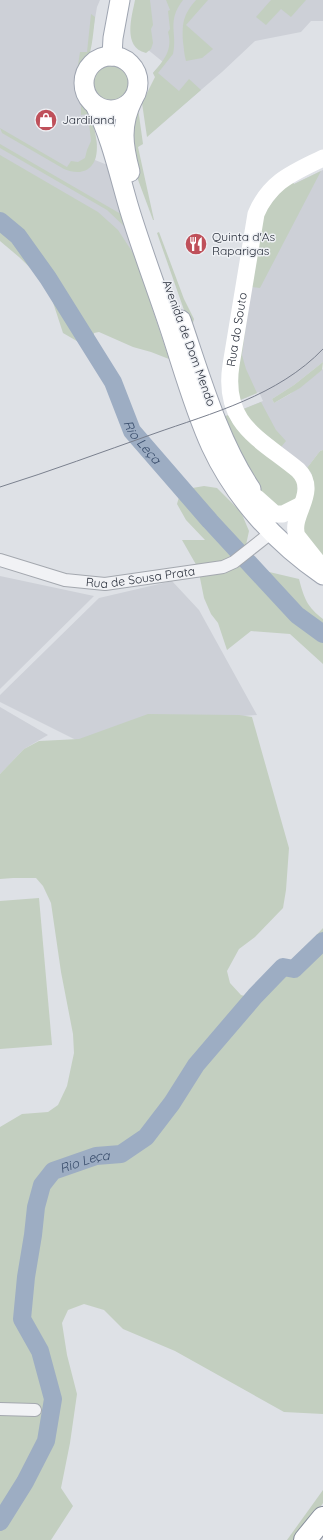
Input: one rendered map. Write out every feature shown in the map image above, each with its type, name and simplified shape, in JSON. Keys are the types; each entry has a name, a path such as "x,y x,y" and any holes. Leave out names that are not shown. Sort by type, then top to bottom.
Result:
{"main road":[{"path":"112,56 113,38 120,0"},
{"path":"112,56 121,58 128,62 137,74 138,89 133,99 125,106 115,110 104,109 95,105 89,99 85,91 85,74 89,66 95,60 112,56"},
{"name":"Avenida de Dom Mendo","path":"133,99 127,111 124,131 130,172 223,436 240,471 268,515 321,567"},
{"name":"Avenida de Dom Mendo","path":"95,105 104,124 130,210 208,440 230,481 247,505 272,532 300,558 321,567"}],"street":[{"name":"Rua do Souto","path":"321,567 295,533 296,523 306,493 305,482 298,470 261,441 243,424 237,416 231,400 230,378 256,214 262,200 277,183 289,175 323,158"},
{"path":"257,498 275,514 283,514 301,505"},
{"name":"Rua de Sousa Prata","path":"0,560 65,580 105,584 214,569 234,562 272,532"},
{"path":"0,1408 35,1410"}],"shaded area":[{"name":"Jardiland","path":"0,0 100,0 97,7 88,59 82,67 79,76 78,88 84,101 90,109 97,144 95,160 110,166 135,256 0,174"},
{"path":"142,0 323,0 323,21 311,21 301,32 255,41 222,72 174,113 153,73 163,62 136,40"},
{"path":"323,170 323,362 294,385 272,399 274,403 290,394 323,369 323,450 320,451 307,468 285,451 241,410 263,401 259,392 238,401 245,303 286,188"},
{"path":"0,576 94,596 0,689"},
{"path":"172,581 199,610 257,715 136,724 80,742 0,702 0,695 99,598"},
{"path":"0,707 48,735 24,749 0,774"}],"green space":[{"path":"135,0 150,0 153,25 151,29 153,43 151,49 146,53 139,50 131,38 130,30"},
{"path":"166,0 183,0 175,15 173,54 158,73 179,91 189,79 201,90 147,137 142,103 155,77 153,73 164,59 168,49 168,32 170,29 168,11 170,10"},
{"path":"196,0 208,0 186,25 213,49 202,58 186,61 183,42 183,24 188,10"},
{"path":"271,0 306,0 291,17 281,9 266,25 256,17"},
{"path":"91,14 95,17 91,50 88,59 79,74 78,85 80,93 91,113 97,154 92,165 88,169 82,172 76,172 64,169 2,133 0,128 67,167 71,161 78,162 85,158 91,141 88,114 81,115 81,105 75,90 74,78 80,52 87,52"},
{"path":"108,64 116,64 126,69 130,76 130,90 126,97 116,102 108,102 98,97 96,94 93,87 93,79 98,69 101,67"},
{"path":"138,108 143,144 138,147 154,220 137,177 131,132"},
{"path":"0,144 126,217 125,227 107,210 0,148"},
{"path":"0,155 98,212 118,230 135,256 169,359 133,347 99,332 94,333 94,336 82,344 63,333 47,284 0,241"},
{"path":"321,171 260,288 251,287 242,355 246,369 257,393 238,401 235,390 261,216 291,179 294,184"},
{"path":"159,232 184,299 194,319 191,330 157,233"},
{"path":"323,362 322,370 300,388 274,403 272,399 294,385"},
{"path":"261,402 276,430 286,441 281,447 248,420 241,410"},
{"path":"228,415 233,423 297,479 298,498 278,508 259,490 223,417"},
{"path":"323,450 323,556 308,544 301,523 313,480 307,468 320,451"},
{"path":"204,486 217,488 241,512 249,531 246,545 255,561 265,571 299,579 307,602 323,619 323,664 290,634 251,631 227,650 218,623 211,614 204,598 198,568 182,540 205,540 186,520 177,504 181,490"},
{"path":"148,714 239,715 252,717 289,848 286,890 283,908 255,937 239,949 227,971 230,983 241,995 261,1001 291,967 295,958 323,928 323,1414 284,1412 175,1351 123,1329 104,1310 84,1304 68,1310 62,1323 67,1355 77,1394 70,1443 61,1488 73,1506 51,1540 0,1540 0,1127 22,1114 48,1112 58,1105 67,1086 74,1053 73,1034 61,972 51,903 43,886 36,878 0,879 0,774 24,749 39,741 79,739"},
{"path":"39,898 52,1045 0,1049 0,901"},
{"path":"323,1490 323,1503 297,1540 287,1540"}],"waterway":[{"name":"Rio Leça","path":"0,221 18,236 48,278 113,382 132,431 210,521 297,615 323,634"},
{"name":"Rio Leça","path":"0,1522 25,1482 46,1441 53,1399 40,1351 22,1319 26,1277 36,1207 42,1185 53,1171 96,1156 121,1154 146,1137 172,1103 196,1065 255,996 283,967 294,969 323,941"}],"tram line":[{"path":"0,487 243,401 286,379 323,349"}],"place":[{"name":"Jardiland","path":"46,120"},
{"name":"Quinta d'As Raparigas","path":"196,244"}]}
